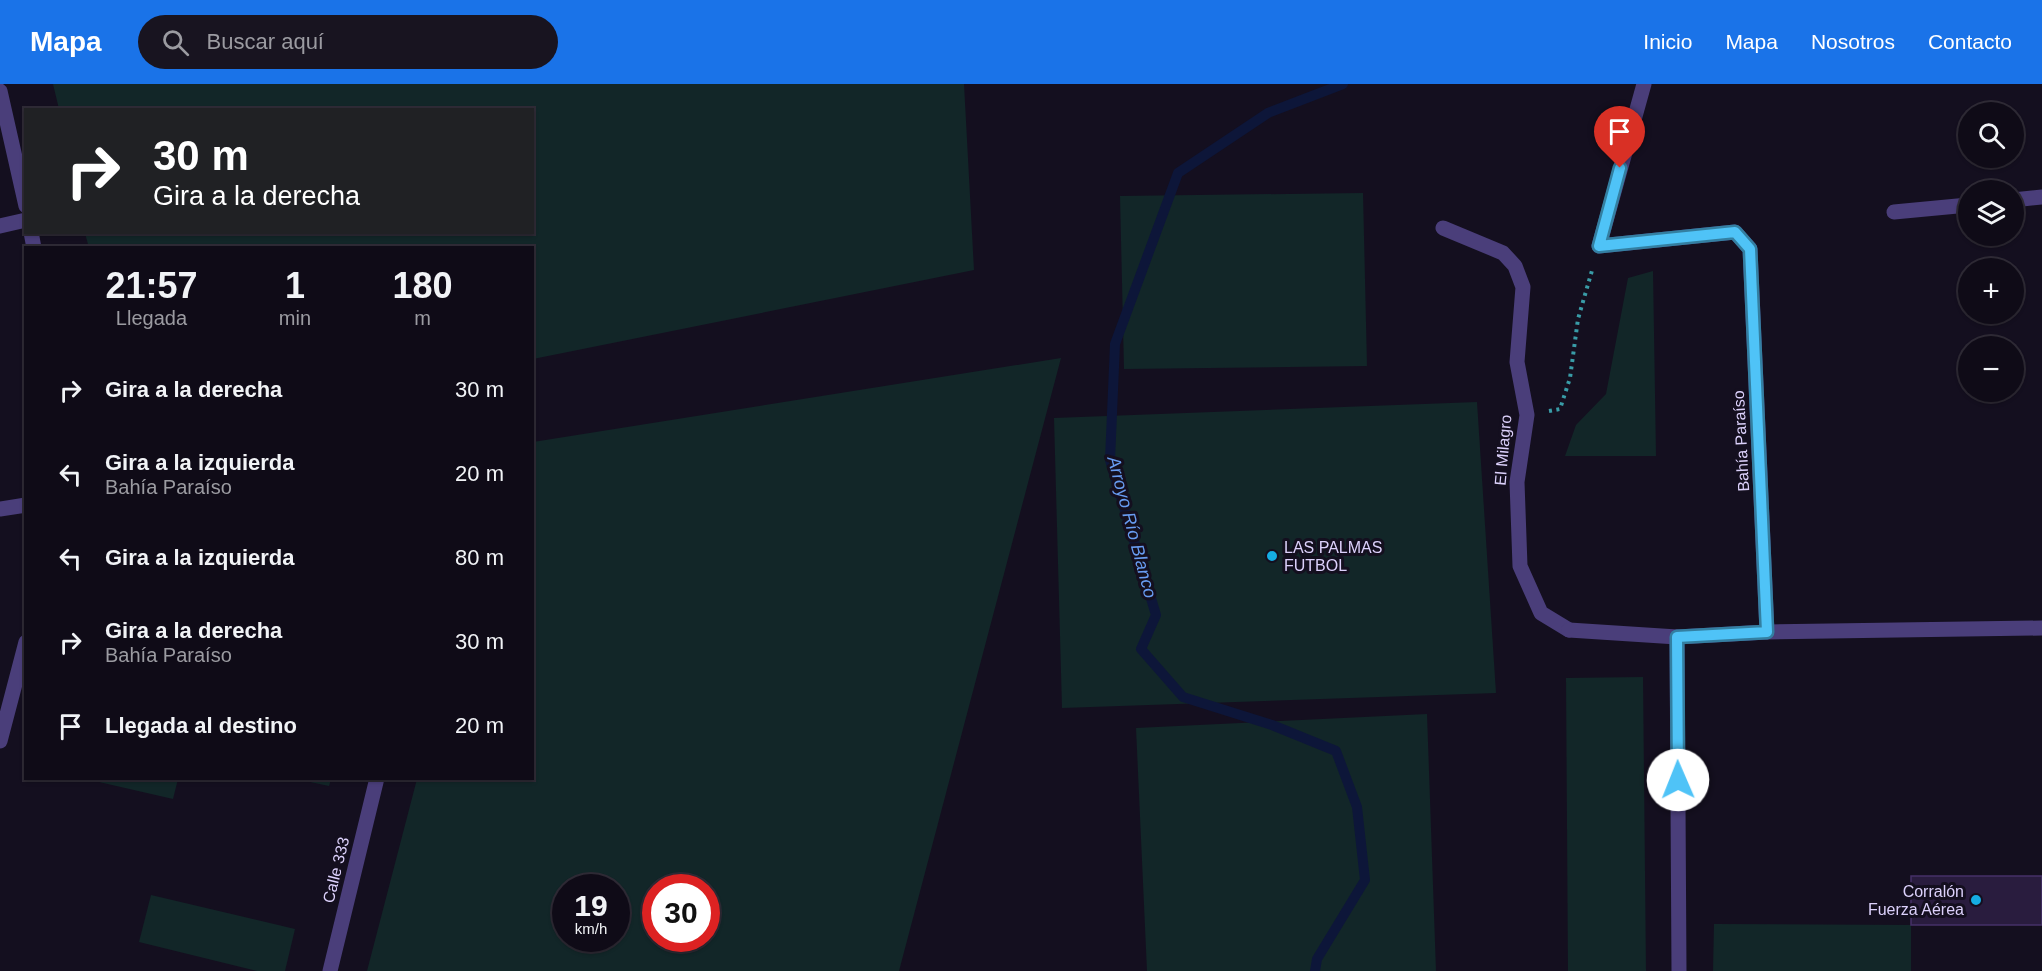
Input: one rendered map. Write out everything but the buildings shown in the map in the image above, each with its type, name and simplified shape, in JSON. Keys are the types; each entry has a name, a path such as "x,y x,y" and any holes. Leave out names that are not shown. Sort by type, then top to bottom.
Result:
{"street":[{"path":"1599,246 1644,84"},
{"path":"0,92 24,197"},
{"path":"2024,199 2042,197"},
{"path":"1894,213 1958,206"},
{"path":"0,226 24,220"},
{"name":"El Milagro","path":"1443,228 1503,252 1515,266 1523,287 1516,362 1527,415 1517,482 1520,566 1541,613 1569,630 1677,637"},
{"name":"Bahía Paraíso","path":"1599,246 1735,232 1750,249 1767,632"},
{"path":"0,509 24,505"},
{"path":"1679,971 1677,637 1767,632 2042,628"},
{"path":"0,741 24,650"},
{"name":"Calle 333","path":"330,971 377,780"}],"path":[{"path":"1527,415 1560,409 1569,378 1578,319 1599,246"}],"green space":[{"path":"53,84 964,84 974,270 534,359 534,246 88,246 85,234 534,234 534,108 59,108"},
{"path":"1363,193 1367,366 1124,369 1120,196"},
{"path":"1653,271 1656,456 1565,456 1576,425 1606,394 1628,278"},
{"path":"1061,358 899,971 367,971 417,780 534,780 534,442"},
{"name":"LAS PALMAS FUTBOL","path":"1477,402 1496,693 1062,708 1054,418"},
{"path":"1643,677 1646,971 1568,971 1566,678"},
{"path":"1427,714 1436,971 1147,971 1136,728"},
{"path":"90,780 178,780 173,799"},
{"path":"301,780 331,780 329,786"},
{"path":"151,895 295,929 285,971 257,971 139,942"},
{"path":"1714,924 1911,925 1911,971 1713,971"}],"waterway":[{"name":"Arroyo Río Blanco","path":"1315,971 1317,959 1365,880 1357,807 1336,751 1272,725 1183,697 1141,649 1156,615 1110,460 1115,344 1178,173 1268,113 1343,84"}],"place":[{"name":"LAS PALMAS FUTBOL","path":"1272,556"},
{"name":"Corralón Fuerza Aérea","path":"1976,900"}],"route":[{"path":"1620,168 1599,246 1735,232 1750,249 1767,632 1677,637 1678,780"}]}
